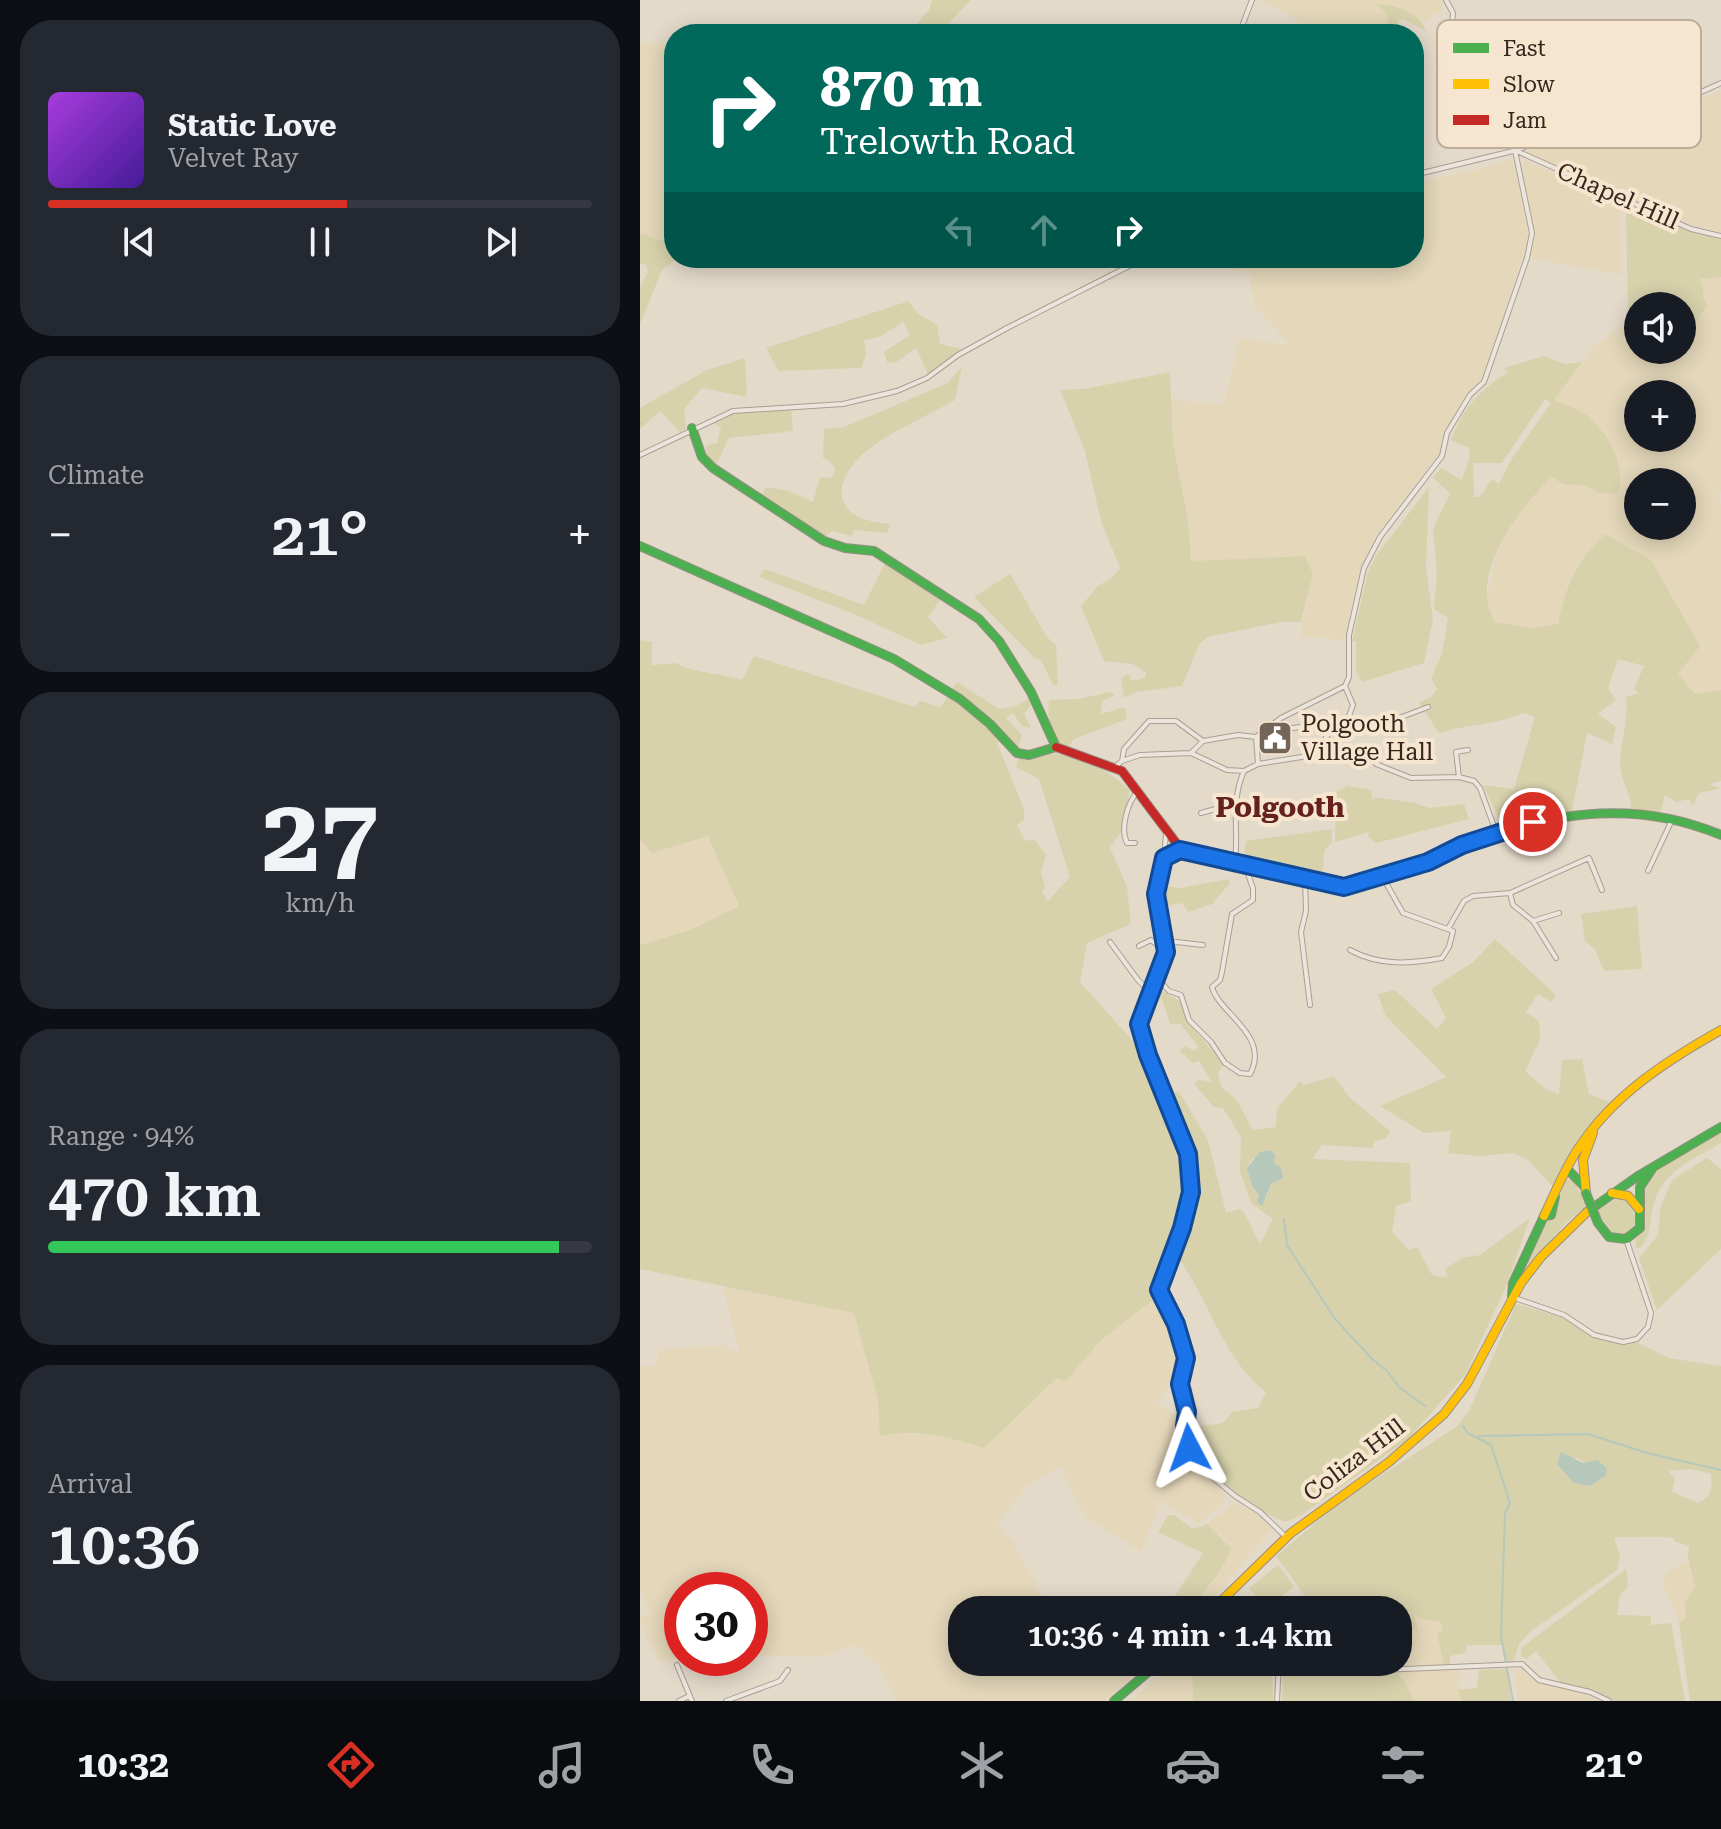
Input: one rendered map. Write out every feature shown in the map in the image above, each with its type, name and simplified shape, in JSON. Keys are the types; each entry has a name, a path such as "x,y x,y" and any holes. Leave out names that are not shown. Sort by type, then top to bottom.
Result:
{"main road":[{"path":"692,428 702,457 713,468 824,541 845,548 874,551 979,619 999,641 1031,692 1056,747"},
{"path":"640,546 659,551 748,596 880,651 915,669 995,726 1017,753 1029,755 1056,747 1119,764 1180,850 1344,887 1428,862 1462,845 1497,833 1551,818 1614,809 1673,818 1721,835"},
{"path":"1512,1297 1513,1283 1544,1216 1551,1215 1555,1197 1579,1147 1619,1099 1645,1076 1721,1030"},
{"path":"1512,1297 1562,1233 1583,1213 1610,1193 1721,1127"},
{"path":"1594,1129 1584,1155 1581,1175 1598,1223 1609,1237 1626,1239 1640,1228 1641,1183 1655,1165"},
{"path":"1567,1169 1581,1175"},
{"path":"1610,1193 1628,1196 1640,1210"},
{"name":"Coliza Hill","path":"1226,1596 1286,1537 1398,1455 1445,1413 1462,1390 1512,1297"},
{"path":"1114,1701 1143,1676"}],"street":[{"path":"1243,24 1252,0"},
{"path":"1446,0 1453,13 1453,20"},
{"path":"1701,92 1721,83"},
{"path":"1424,173 1522,148"},
{"path":"1191,753 1203,741 1238,735 1256,737 1281,718 1345,686 1349,677 1349,635 1364,568 1380,537 1442,456 1447,433 1470,395 1484,382 1527,258 1532,233 1517,150"},
{"name":"Chapel Hill","path":"1517,150 1524,156 1691,229 1721,236"},
{"path":"640,455 733,411 843,404 897,391 927,378 958,355 1126,268"},
{"path":"1345,686 1353,705 1346,724"},
{"path":"1119,764 1140,755 1191,753 1227,770 1244,771 1258,764 1314,755 1330,732 1346,724 1386,723 1428,707"},
{"path":"1119,764 1124,749 1149,721 1176,721 1203,741"},
{"path":"1273,726 1286,729 1314,725"},
{"path":"1256,737 1258,764"},
{"path":"1459,777 1456,752 1468,750"},
{"path":"1376,764 1411,778 1459,777 1477,783 1497,833"},
{"path":"1235,862 1238,826 1235,792 1244,771"},
{"path":"1135,843 1127,843 1124,835 1131,800 1138,791"},
{"path":"1201,813 1234,804"},
{"path":"1648,871 1673,818"},
{"path":"1166,830 1156,894 1166,952 1139,1024 1148,1055 1188,1154 1191,1192 1182,1228 1159,1290 1176,1324 1186,1358 1180,1384 1187,1412 1185,1426 1189,1448 1206,1472 1260,1512 1286,1537"},
{"path":"1164,858 1180,850"},
{"path":"1449,927 1467,899 1510,893 1589,858 1602,890"},
{"path":"1157,978 1169,991 1181,995 1189,1020 1211,1042 1225,1063 1240,1073 1250,1074 1254,1064 1249,1036 1212,987 1220,980 1232,914 1253,900 1253,888 1245,866"},
{"path":"1350,950 1365,958 1388,963 1442,958 1453,936 1449,927 1403,913 1382,876"},
{"path":"1305,879 1306,911 1301,932 1310,1005"},
{"path":"1510,893 1513,905 1533,921 1556,958"},
{"path":"1533,921 1559,913"},
{"path":"1139,946 1151,940 1166,952"},
{"path":"1110,942 1151,993"},
{"path":"1166,945 1176,942 1203,945"},
{"path":"1512,1297 1564,1315 1594,1335 1623,1342 1637,1339 1648,1327 1651,1313 1626,1239"},
{"path":"1412,1669 1522,1664 1539,1680 1590,1692 1609,1701"},
{"path":"726,1701 780,1681 788,1670"},
{"path":"681,1676 692,1701"},
{"path":"1277,1701 1278,1676"},
{"path":"679,1701 689,1696"}],"shaded area":[{"path":"932,0 971,0 948,24 917,24 929,10"},
{"path":"1262,0 1441,0 1443,3 1441,13 1433,14 1428,21 1422,21 1396,5 1377,5 1385,11 1389,24 1302,24"},
{"path":"1375,4 1405,10 1423,24 1413,24 1403,19 1397,24 1389,24 1385,11"},
{"path":"659,41 664,44 664,241 640,233 640,44"},
{"path":"1721,90 1721,232 1687,224 1524,153 1537,148 1701,148 1701,99"},
{"path":"1508,159 1515,163 1528,235 1481,382 1467,393 1444,432 1440,452 1374,539 1359,575 1344,640 1300,636 1313,574 1305,556 1191,561 1188,520 1173,443 1171,399 1224,405 1239,339 1290,345 1255,306 1248,269 1232,271 1230,268 1424,268 1424,180 1477,170"},
{"path":"1523,160 1620,199 1621,275 1531,258 1534,233 1526,199"},
{"path":"1629,206 1693,233 1721,239 1721,277 1700,279 1707,306 1696,321 1696,292 1628,292 1626,215"},
{"path":"640,233 664,241 664,268 640,324 640,287 648,272 646,265 640,263"},
{"path":"1721,277 1721,491 1718,492 1721,505 1721,690 1695,694 1678,673 1700,646 1651,560 1606,534 1578,563 1569,581 1558,624 1532,628 1494,622 1487,598 1496,556 1514,517 1528,499 1552,477 1570,485 1588,486 1595,492 1616,454 1588,416 1553,400 1595,345 1624,325 1624,364 1696,364 1696,321 1707,306 1700,279"},
{"path":"909,301 917,313 937,325 940,344 962,349 928,374 916,348 895,363 887,362 884,352 910,335 903,322 880,337 864,340 866,355 861,368 778,371 766,348"},
{"path":"1544,356 1565,364 1582,362 1554,400 1585,414 1604,433 1618,462 1620,483 1618,494 1599,493 1587,486 1563,484 1552,477 1541,488 1508,531 1492,564 1487,597 1494,622 1532,628 1558,624 1574,574 1605,534 1651,560 1700,646 1678,674 1695,694 1721,690 1721,781 1709,784 1721,788 1699,793 1692,806 1690,799 1676,802 1665,795 1660,814 1631,808 1620,757 1626,697 1639,693 1634,689 1644,666 1618,659 1608,688 1616,700 1598,714 1616,727 1612,744 1587,733 1572,811 1502,825 1483,785 1514,789 1535,717 1523,713 1439,733 1419,703 1432,696 1437,689 1431,678 1442,654 1448,618 1434,609 1437,573 1433,529 1450,493 1433,478 1441,468 1462,480 1470,456 1469,448 1451,441 1455,430 1466,410 1481,393 1508,372 1504,368","holes":["1545,399 1551,403 1511,460 1499,484 1492,479 1480,497 1474,497 1473,463 1502,463"]},
{"path":"745,358 747,397 702,388 684,409 686,428 680,432 660,411 640,429 640,408 707,370"},
{"path":"962,366 955,400 869,449 845,477 842,495 850,511 858,517 890,524 887,533 854,530 852,536 832,531 824,537 762,495 766,487 789,491 813,502 820,477 831,478 835,469 830,461 823,458 824,429 844,427 948,383"},
{"path":"1170,372 1173,443 1188,520 1191,561 1305,556 1313,574 1301,622 1281,622 1207,637 1199,645 1182,686 1136,692 1124,698 1121,678 1130,674 1131,681 1145,678 1146,673 1133,664 1104,661 1081,606 1098,586 1113,577 1120,568 1101,521 1085,451 1060,390 1084,389"},
{"path":"791,408 793,431 729,438 716,465 706,457 707,445 717,443 721,427 712,422 733,413"},
{"path":"1429,487 1426,567 1433,619 1424,663 1362,682 1356,672 1356,642 1352,641 1368,572 1376,556"},
{"path":"886,561 942,597 928,617 947,638 921,645 852,613 759,577 765,569 864,605"},
{"path":"1010,574 1047,637 1056,645 1058,685 1053,685 1041,660 1035,658 974,597"},
{"path":"640,640 652,642 652,665 676,663 742,680 754,656 915,707 920,701 941,707 957,682 999,709 1016,706 1029,698 1032,704 1024,714 1031,728 1022,726 1013,713 1006,718 1022,735 1019,747 1008,738 997,743 1024,809 1024,820 1017,825 1025,841 1034,839 1046,855 1041,873 1045,886 1042,892 1048,901 1070,877 1039,779 1016,767 1019,756 1052,754 1079,758 1103,770 1130,790 1121,832 1110,848 1127,887 1131,924 1087,943 1080,982 1158,1069 1169,1091 1179,1092 1208,1140 1226,1213 1238,1209 1244,1212 1260,1244 1273,1219 1251,1203 1240,1171 1241,1137 1223,1108 1214,1107 1194,1084 1199,1080 1212,1082 1199,1061 1193,1063 1180,1051 1184,1046 1195,1051 1198,1046 1180,1024 1170,1024 1162,999 1153,995 1156,988 1182,1002 1193,1027 1223,1066 1218,1073 1222,1088 1236,1099 1253,1130 1276,1127 1277,1109 1300,1081 1304,1085 1334,1076 1349,1097 1390,1131 1386,1139 1375,1141 1372,1148 1322,1145 1312,1159 1410,1163 1411,1201 1396,1206 1392,1232 1409,1250 1417,1247 1432,1275 1448,1278 1445,1269 1462,1258 1480,1255 1530,1218 1506,1287 1465,1375 1407,1440 1303,1514 1286,1522 1274,1518 1219,1480 1198,1458 1191,1445 1188,1428 1223,1423 1232,1412 1258,1408 1266,1392 1238,1363 1179,1259 1173,1278 1157,1286 1155,1298 1099,1342 1066,1381 1057,1378 984,1448 932,1435 906,1433 880,1436 878,1400 854,1313 640,1269 640,945 690,930 739,906 708,836 652,853 640,839","holes":["1252,1158 1274,1164 1278,1178 1271,1185 1264,1203 1254,1190 1247,1168"]},
{"path":"1111,692 1115,695 1102,701 1101,714 1125,707 1127,719 1074,739 1067,748 1052,733 1049,700 1077,699"},
{"path":"1348,786 1371,790 1373,802 1374,797 1429,808 1464,804 1469,819 1376,843 1368,837 1369,832 1335,842 1336,792"},
{"path":"1332,829 1332,842 1324,851 1323,877 1244,859 1246,841"},
{"path":"708,836 739,906 690,930 640,945 640,839 652,852"},
{"path":"1229,879 1230,883 1212,904 1188,912 1182,903 1164,906 1159,895 1159,885 1180,888"},
{"path":"1637,906 1642,969 1604,971 1595,949 1585,941 1581,914"},
{"path":"1495,939 1556,995 1552,1002 1538,994 1526,1012 1539,1022 1540,1040 1525,1071 1546,1089 1559,1094 1562,1060 1582,1059 1589,1094 1610,1102 1579,1137 1553,1187 1528,1160 1514,1153 1480,1156 1448,1153 1451,1131 1424,1133 1380,1106 1446,1077 1385,1015 1378,994 1395,990 1437,1029 1446,1018 1431,989 1473,962"},
{"path":"1721,1131 1721,1143 1689,1161 1663,1184 1653,1206 1647,1238 1640,1248 1636,1248 1636,1239 1646,1221 1640,1200 1645,1183 1663,1166"},
{"path":"1271,1150 1276,1156 1273,1162 1281,1168 1283,1178 1271,1184 1262,1206 1257,1203 1259,1196 1252,1186 1247,1168 1260,1152"},
{"path":"1707,1158 1721,1169 1721,1249 1657,1310 1639,1258 1658,1235 1660,1209 1672,1180"},
{"path":"1565,1180 1574,1180 1586,1206 1563,1226 1514,1285 1548,1220"},
{"path":"1617,1198 1632,1208 1637,1226 1620,1237 1606,1231 1597,1211"},
{"path":"723,1287 854,1312 878,1400 880,1435 897,1432 954,1438 984,1448 1058,1378 1066,1380 1099,1342 1155,1298 1162,1307 1176,1346 1180,1373 1157,1402 1180,1420 1186,1448 1226,1497 1224,1502 1198,1524 1161,1500 1141,1552 1085,1516 1060,1466 1026,1487 997,1523 1015,1545 1042,1596 948,1596 948,1676 1133,1676 1104,1701 898,1701 880,1666 856,1645 820,1657 768,1656 768,1572 664,1572 664,1660 659,1661 640,1624 640,1619 650,1614 640,1589 640,1367 656,1365 659,1350 725,1345 740,1355"},
{"path":"1516,1304 1561,1317 1604,1341 1636,1342 1669,1358 1721,1366 1721,1701 1690,1701 1679,1623 1686,1618 1685,1603 1695,1586 1688,1557 1689,1546 1673,1538 1614,1537 1620,1555 1617,1570 1530,1632 1519,1644 1513,1664 1507,1663 1503,1645 1467,1645 1466,1653 1450,1656 1450,1664 1444,1664 1437,1634 1443,1630 1441,1622 1418,1618 1414,1614 1418,1637 1415,1629 1412,1630 1412,1596 1305,1596 1276,1556 1343,1500 1456,1427 1469,1411","holes":["1576,1457 1605,1476 1590,1486 1574,1483 1568,1475","1691,1469 1711,1474 1710,1492 1698,1503 1672,1492 1675,1479 1669,1471"]},
{"path":"1561,1452 1583,1463 1597,1460 1607,1468 1605,1476 1590,1486 1574,1483 1557,1464"},
{"path":"1234,1503 1252,1510 1272,1528 1215,1596 1200,1596 1213,1583 1228,1542 1207,1524"},
{"path":"1168,1515 1174,1515 1193,1529 1207,1524 1231,1548 1218,1573 1200,1596 1175,1596 1203,1553 1158,1532"},
{"path":"1689,1561 1696,1586 1685,1603 1686,1618 1679,1623 1662,1580 1670,1570"},
{"path":"1278,1565 1294,1586 1282,1596 1255,1596 1249,1588"},
{"path":"1626,1569 1628,1587 1620,1595 1617,1615 1651,1616 1651,1625 1671,1623 1685,1701 1615,1701 1560,1682 1536,1651 1527,1659 1521,1656 1522,1647"},
{"path":"1413,1614 1418,1618 1441,1622 1443,1630 1437,1634 1445,1666 1459,1665 1461,1678 1456,1679 1462,1701 1414,1701 1399,1676 1412,1676 1412,1630 1416,1629"},
{"path":"1514,1668 1525,1671 1532,1681 1571,1689 1602,1701 1518,1701"},
{"path":"1507,1669 1511,1701 1462,1701 1458,1690 1477,1688 1479,1670"},
{"path":"1159,1676 1192,1676 1193,1701 1130,1701"},
{"path":"1192,1676 1272,1676 1273,1701 1193,1701"},
{"path":"1283,1676 1400,1676 1414,1701 1282,1701"}],"waterway":[{"path":"1284,1219 1287,1245 1335,1319 1399,1387 1425,1406"},
{"path":"1463,1426 1468,1433 1491,1445 1510,1503 1505,1513 1501,1636 1513,1701"},
{"path":"1479,1436 1588,1434 1647,1453 1721,1470"}],"traffic: fast":[{"path":"692,428 702,457 713,468 824,541 845,548 874,551 979,619 999,641 1031,692 1056,747"},
{"path":"640,546 894,659 960,699 990,724 1017,753 1029,755 1056,747"},
{"path":"1208,858 1334,886 1358,885 1492,835 1536,822 1581,815 1627,813 1673,820 1721,835"},
{"path":"1587,1212 1638,1176 1721,1127"},
{"path":"1567,1169 1584,1186"},
{"path":"1640,1210 1640,1187 1652,1169"},
{"path":"1586,1193 1598,1223"},
{"path":"1544,1216 1551,1215 1555,1197"},
{"path":"1598,1223 1609,1237 1626,1239 1640,1228 1640,1210"},
{"path":"1512,1296 1513,1283 1544,1216"},
{"path":"1114,1701 1143,1676"}],"traffic: slow":[{"path":"1544,1216 1573,1157 1607,1112 1661,1067 1721,1030"},
{"path":"1586,1193 1583,1160 1593,1133"},
{"path":"1612,1193 1628,1196 1639,1209"},
{"path":"1226,1596 1291,1533 1389,1462 1444,1414 1467,1384 1521,1283 1541,1257 1587,1212"}],"traffic: jam":[{"path":"1056,747 1122,771 1183,852 1208,858"}],"place":[{"name":"Polgooth Village Hall","path":"1275,738"}],"district":[{"name":"Polgooth","path":"1280,807"}],"route":[{"path":"1189,1448 1185,1426 1186,1403 1180,1384 1186,1358 1176,1324 1159,1290 1182,1228 1191,1192 1188,1154 1148,1055 1139,1024 1166,952 1156,894 1164,858 1180,850 1344,887 1428,862 1462,845 1533,822"}]}
